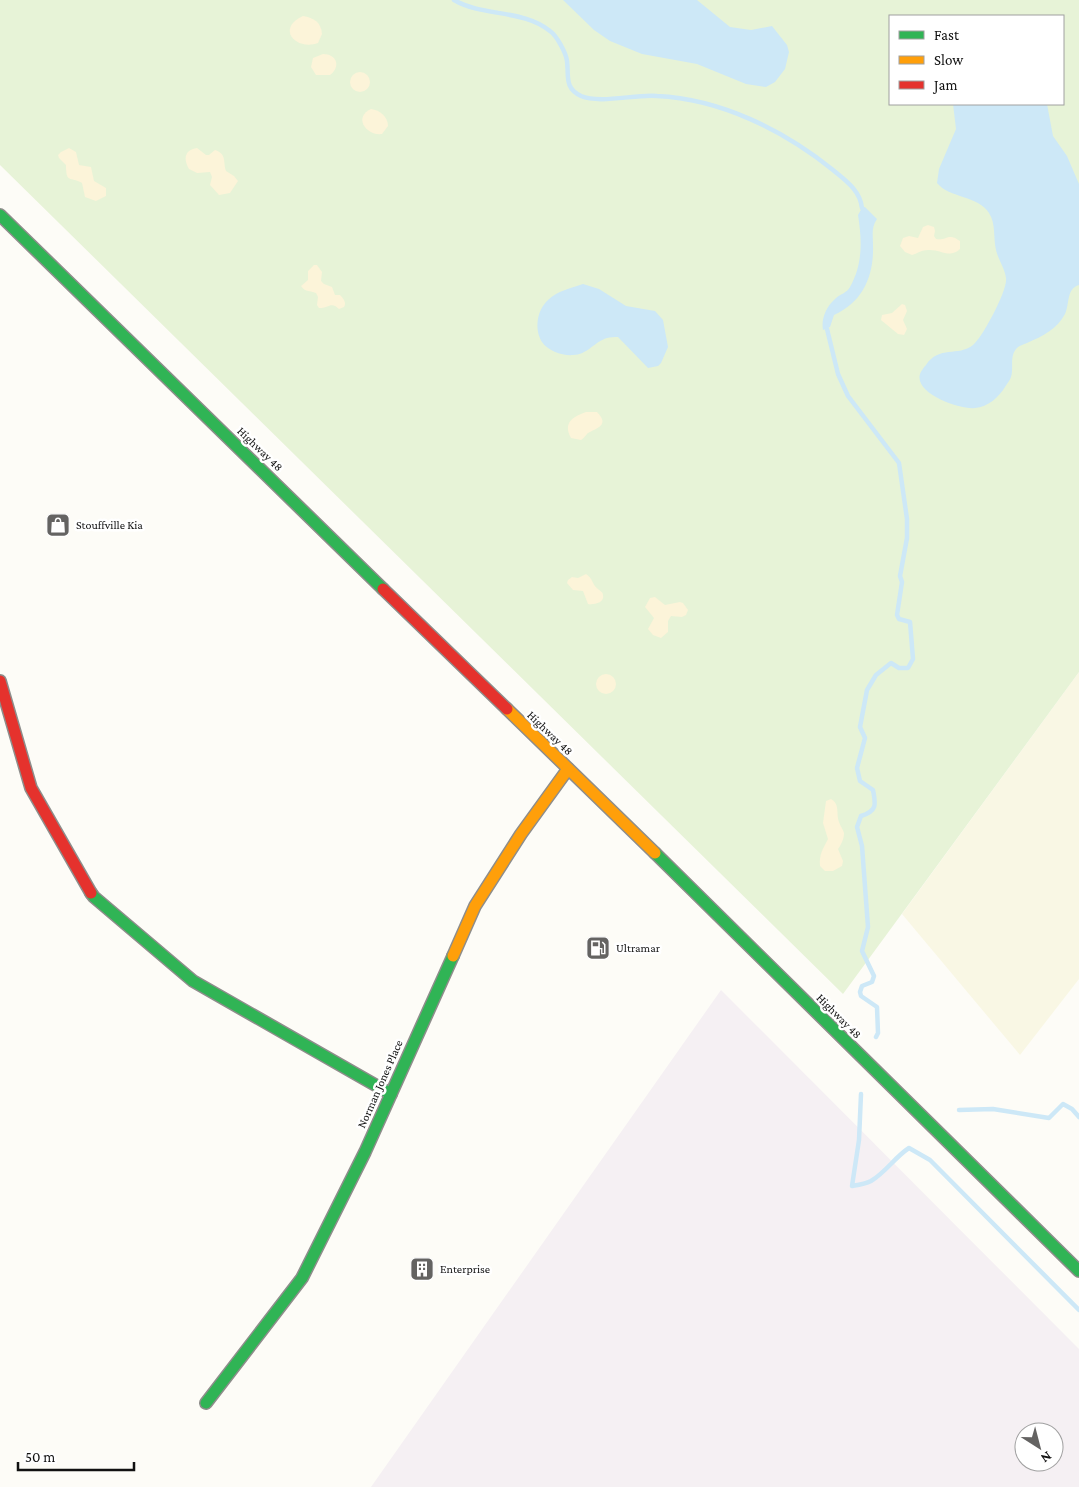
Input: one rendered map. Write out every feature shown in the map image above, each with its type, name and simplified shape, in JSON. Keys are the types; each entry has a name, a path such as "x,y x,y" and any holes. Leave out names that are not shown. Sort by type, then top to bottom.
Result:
{"main road":[{"name":"Highway 48","path":"0,215 1079,1270"},
{"path":"0,681 31,788 94,897 193,981 391,1094"},
{"name":"Norman Jones Place","path":"206,1404 302,1278 365,1152 475,906 521,834 568,770"}],"shaded area":[{"path":"1079,672 1079,979 1020,1055 902,914"},
{"path":"721,990 1079,1349 1079,1487 371,1487"}],"green space":[{"path":"0,0 1079,0 1079,672 843,994 0,165"}],"sand":[{"path":"303,16 314,19 320,26 322,34 318,43 302,44 292,37 290,32 291,26"},
{"path":"323,54 332,56 336,62 336,68 330,75 316,75 311,67 313,58"},
{"path":"360,72 367,75 370,82 367,89 360,92 353,89 350,82 353,75"},
{"path":"371,109 380,112 387,120 388,126 382,134 371,132 362,121 366,112"},
{"path":"69,148 76,152 79,165 91,167 94,181 106,188 106,196 96,201 85,197 82,183 68,177 66,165 58,155"},
{"path":"197,148 206,155 215,150 221,154 226,171 238,181 230,193 219,195 210,185 212,177 210,172 197,173 189,169 186,155"},
{"path":"928,225 934,227 936,239 953,237 960,241 960,249 952,253 924,250 912,255 905,252 900,246 903,238 909,236 918,238 923,227"},
{"path":"314,265 317,265 322,272 321,281 332,287 335,295 340,295 343,299 344,307 339,309 332,305 319,308 316,293 306,290 301,286 308,280 308,271"},
{"path":"902,304 905,305 907,311 903,320 907,329 904,335 898,334 881,320 882,315 892,313"},
{"path":"586,412 597,412 601,417 602,424 581,440 571,438 568,428 570,421"},
{"path":"586,574 602,593 603,598 598,603 588,604 583,591 573,590 567,583 572,577 578,578"},
{"path":"655,597 665,605 683,603 688,610 686,615 682,617 671,616 668,621 668,632 661,638 653,635 648,629 654,618 645,607 650,598"},
{"path":"602,674 610,674 616,680 616,688 610,694 602,694 596,688 596,680"},
{"path":"831,799 836,803 839,822 844,833 838,849 843,861 842,866 833,871 825,871 820,866 821,855 828,839 823,823 826,801"}],"water":[{"path":"563,0 697,0 730,27 751,30 772,26 787,45 789,52 785,69 775,82 766,87 746,84 697,64 642,54 610,41 594,30"},
{"path":"953,105 1047,105 1053,136 1067,156 1079,184 1079,285 1070,293 1067,310 1058,324 1044,335 1017,348 1012,358 1011,377 1000,394 989,404 975,408 960,406 940,399 924,388 920,381 920,373 931,359 943,353 967,348 977,341 994,313 1006,284 1006,278 996,250 994,226 989,213 978,203 949,192 937,183 939,169 956,129"},
{"path":"865,207 877,219 873,228 873,256 869,277 859,295 844,310 834,315 830,327 823,330 827,309 835,299 849,289 857,270 861,243 858,215 862,208"},
{"path":"583,284 599,289 626,306 655,311 663,320 668,347 658,366 648,368 618,337 607,338 582,353 573,355 556,352 542,342 537,326 539,314 544,304 556,294"}],"waterway":[{"path":"454,0 477,9 528,19 553,33 565,54 568,81 572,89 581,96 598,99 648,96 681,98 728,110 772,130 814,155 842,178 855,191 862,208"},
{"path":"827,329 838,374 848,396 899,463 907,519 907,538 900,576 902,582 897,615 899,619 910,622 913,659 908,668 899,668 891,663 876,675 867,690 860,727 865,738 857,768 860,781 873,790 875,800 873,810 861,816 857,827 862,846 868,927 862,951 874,976 872,982 862,986 860,992 861,996 877,1007 878,1033 876,1037"},
{"path":"861,1094 859,1140 852,1186 871,1181 909,1148 930,1160 1079,1310"},
{"path":"959,1110 993,1109 1049,1118 1063,1104 1072,1109 1079,1117"}],"traffic: fast":[{"path":"0,215 383,589"},
{"path":"655,853 1079,1271"},
{"path":"91,893 193,981 391,1094"},
{"path":"206,1403 302,1278 365,1152 453,956"}],"traffic: slow":[{"path":"507,709 655,853"},
{"path":"453,956 475,906 521,834 568,769"}],"traffic: jam":[{"path":"383,589 507,709"},
{"path":"0,681 31,788 91,893"}],"place":[{"name":"Stouffville Kia","path":"58,525"},
{"name":"Ultramar","path":"598,948"},
{"name":"Enterprise","path":"422,1269"}]}
